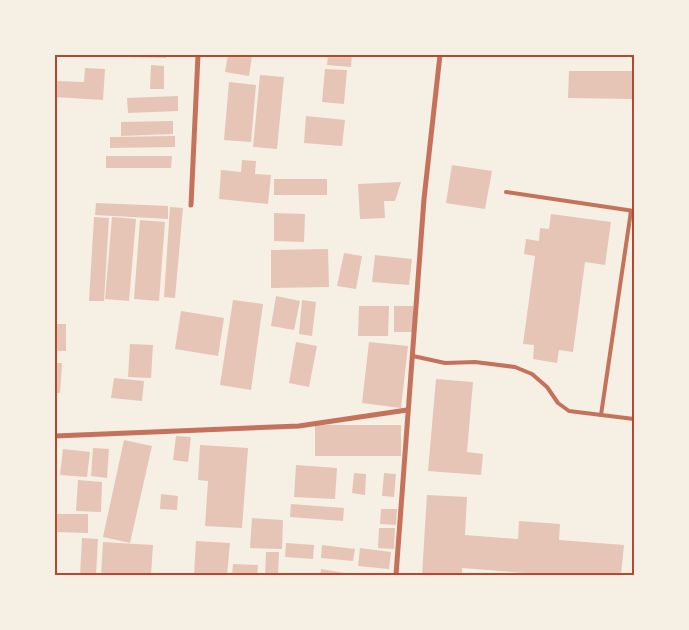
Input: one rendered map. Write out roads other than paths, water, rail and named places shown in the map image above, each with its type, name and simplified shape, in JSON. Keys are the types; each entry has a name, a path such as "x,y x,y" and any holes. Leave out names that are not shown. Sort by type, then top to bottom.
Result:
{"street":[{"path":"191,206 198,55"},
{"path":"396,575 424,199 440,55"},
{"path":"55,436 299,426 407,410"}],"lane":[{"path":"506,192 633,211 601,415"},
{"path":"413,356 445,363 475,362 515,367 532,374 547,387 558,403 569,411 634,418"}]}
